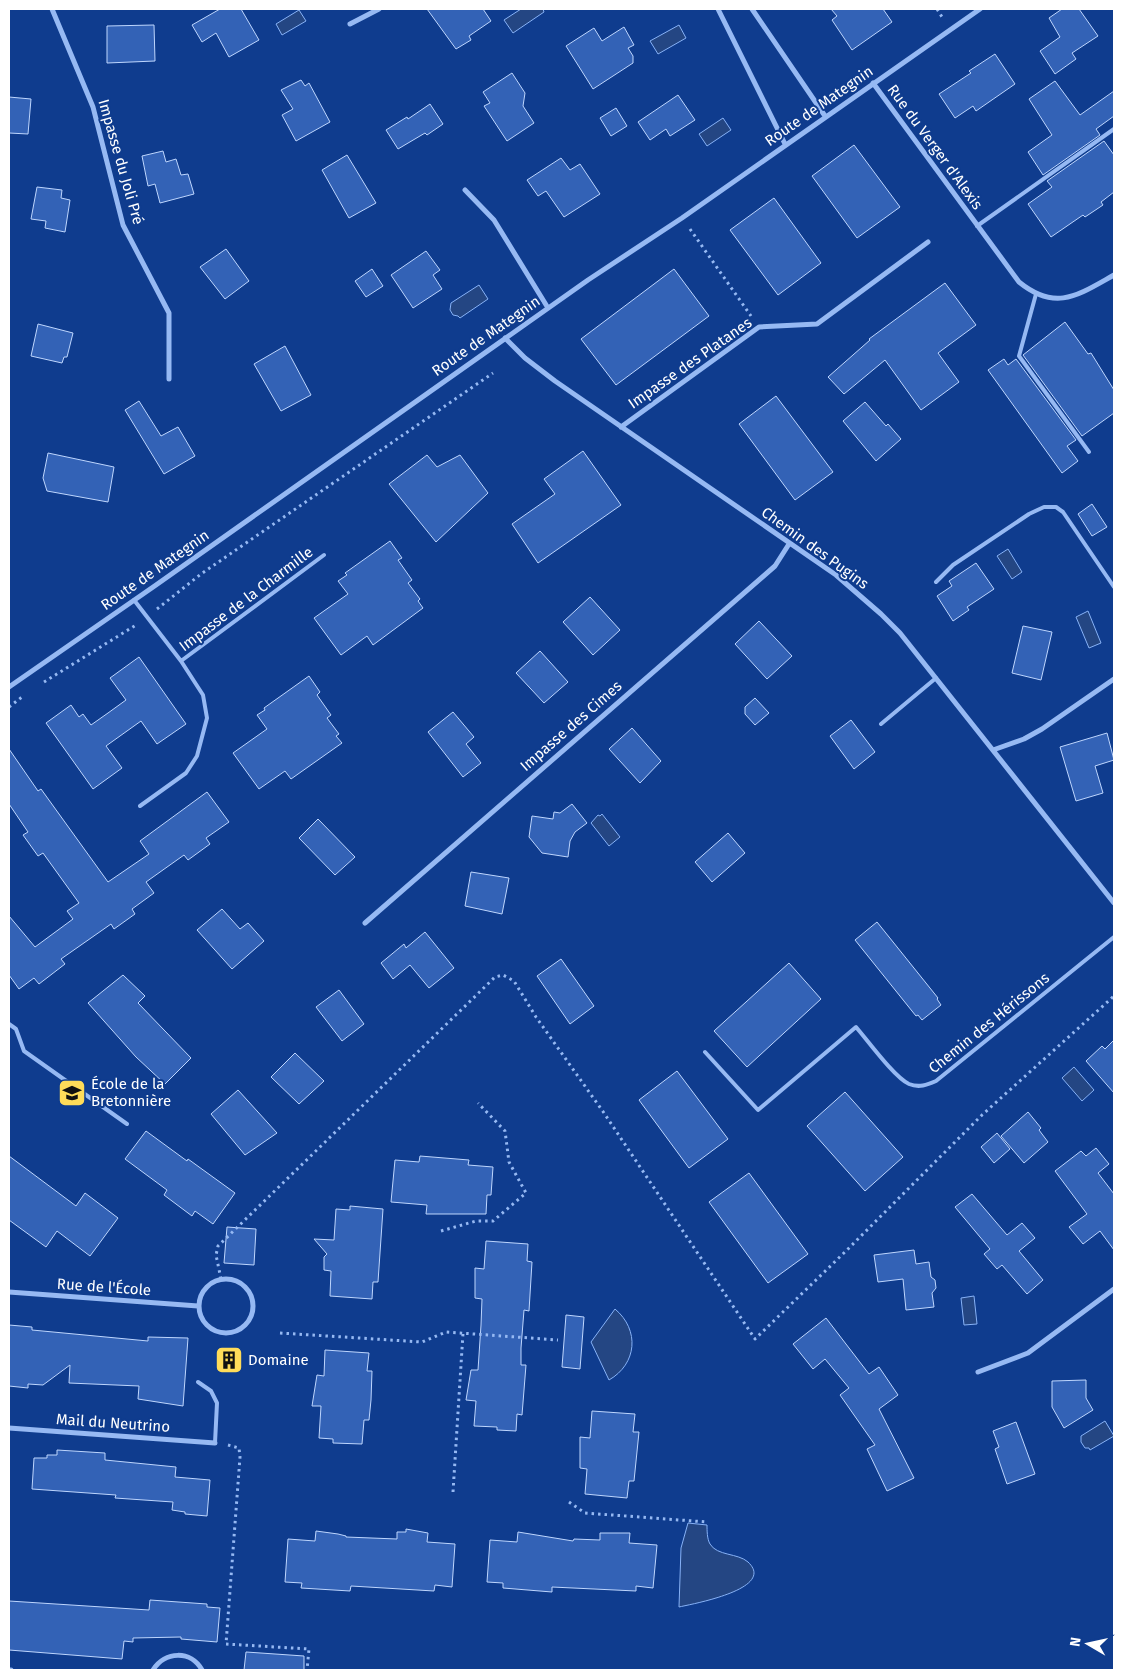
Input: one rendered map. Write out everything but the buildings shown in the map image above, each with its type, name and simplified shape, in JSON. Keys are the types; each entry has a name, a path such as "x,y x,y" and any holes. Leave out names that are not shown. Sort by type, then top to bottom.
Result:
{"street":[{"name":"Impasse du Joli Pré","path":"52,9 93,106 123,225 170,313 170,379"},
{"path":"350,24 379,9"},
{"path":"718,9 785,144"},
{"path":"752,9 825,116"},
{"name":"Route de Mategnin","path":"9,687 505,338 682,218 980,9"},
{"name":"Rue du Verger d'Alexis","path":"873,83 1012,275 1019,282 1036,294 1060,299 1090,289 1114,275"},
{"path":"465,190 494,220 548,308"},
{"name":"Impasse des Platanes","path":"621,427 759,327 817,324 928,242"},
{"name":"Chemin des Pugins","path":"505,338 525,358 555,381 836,575 881,614 900,633 1114,903"},
{"name":"Impasse des Cimes","path":"365,923 774,566 789,544"},
{"path":"993,750 1024,739 1042,729 1114,679"},
{"path":"221,1279 235,1280 248,1289 253,1301 253,1313 248,1323 234,1333 220,1333 211,1329 202,1320 198,1306 201,1293 210,1284 221,1279"},
{"path":"978,1372 1028,1353 1114,1289"},
{"name":"Rue de l'École","path":"9,1292 198,1306"},
{"name":"Mail du Neutrino","path":"9,1428 215,1443"},
{"path":"153,1670 165,1658 181,1655 190,1658 202,1670"}],"lane":[{"name":"Rue du Verger d'Alexis","path":"977,226 1114,129"},
{"path":"1036,294 1019,356 1089,452"},
{"path":"936,582 953,565 1029,514 1044,508 1056,507 1063,512 1090,549 1114,587"},
{"name":"Impasse de la Charmille","path":"181,661 324,555"},
{"name":"Impasse de la Charmille","path":"134,600 181,661 203,695 207,718 197,756 186,773 140,806"},
{"path":"882,724 936,678"},
{"name":"Chemin des Hérissons","path":"705,1052 758,1110 856,1027 898,1077 909,1084 923,1086 936,1081 1114,937"},
{"path":"9,1024 16,1029 24,1050 127,1124"},
{"path":"198,1382 211,1391 217,1403 215,1443"}],"path":[{"path":"937,9 942,17"},
{"path":"682,218 759,327"},
{"path":"36,687 137,624 201,574 493,373"},
{"path":"9,708 29,692"},
{"path":"221,1279 216,1254 218,1246 495,977 502,975 514,981 536,1017 604,1113 755,1338 848,1249 982,1115 1114,996"},
{"path":"441,1231 476,1221 493,1221 526,1193 509,1162 505,1131 478,1103"},
{"path":"280,1333 422,1342 446,1332 558,1340"},
{"path":"453,1492 463,1333"},
{"path":"215,1443 239,1448 240,1457 226,1644 309,1649 307,1670"},
{"path":"569,1502 586,1513 707,1522"}],"water":[{"path":"521,9 543,9 544,12 513,33 504,20"},
{"path":"299,10 306,21 282,35 276,24"},
{"path":"679,25 686,38 658,54 650,41"},
{"path":"723,118 731,130 707,146 699,134"},
{"path":"479,285 488,299 460,318 453,315 450,310 451,303"},
{"path":"1008,549 1022,572 1012,579 997,556"},
{"path":"1088,611 1101,643 1089,648 1076,617"},
{"path":"602,814 620,837 609,846 591,823 598,815"},
{"path":"1074,1067 1094,1090 1082,1101 1062,1078"},
{"path":"974,1296 977,1324 964,1325 961,1298"},
{"path":"615,1309 629,1327 632,1346 630,1356 625,1365 609,1380 591,1342"},
{"path":"1105,1421 1114,1436 1090,1450 1085,1448 1081,1442 1081,1436"},
{"path":"688,1523 707,1525 708,1537 713,1548 748,1562 754,1572 751,1580 729,1594 679,1607 681,1548"}],"place":[{"name":"École de la Bretonnière","path":"72,1093"},
{"name":"Domaine","path":"229,1360"}]}
